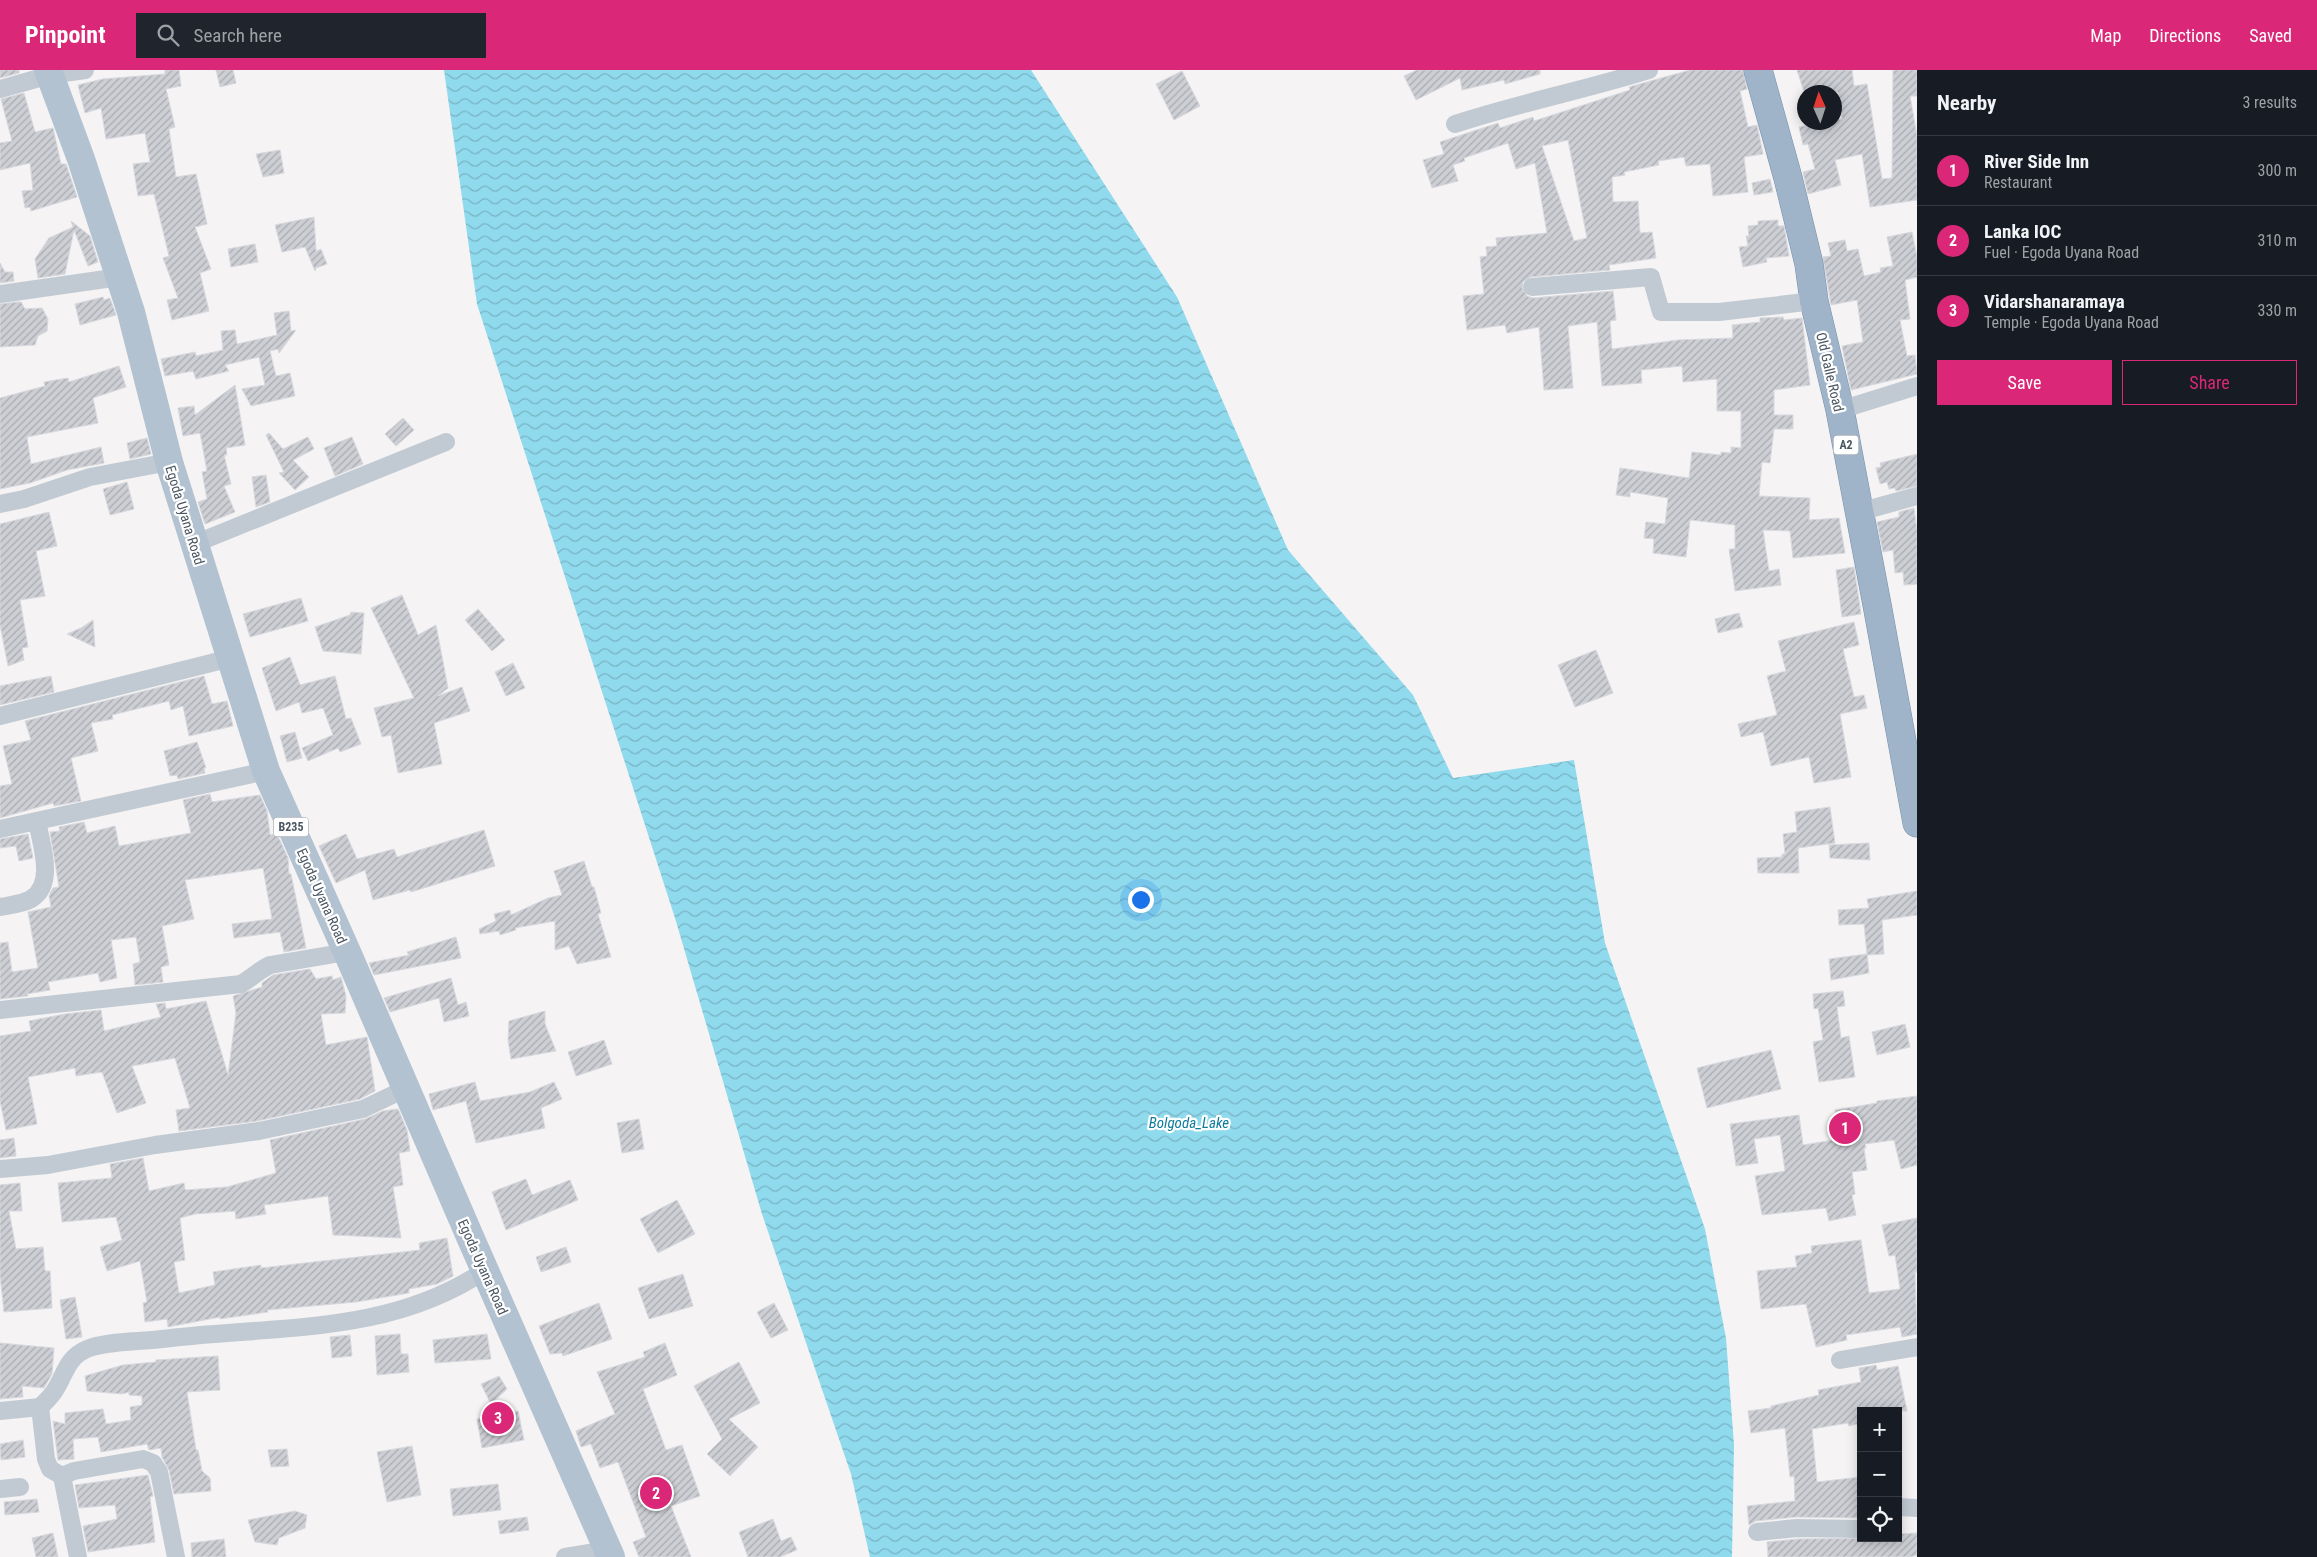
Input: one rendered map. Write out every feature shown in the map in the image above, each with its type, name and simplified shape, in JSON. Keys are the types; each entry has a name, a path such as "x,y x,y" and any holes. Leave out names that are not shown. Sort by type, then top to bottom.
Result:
{"highway":[{"name":"Old Galle Road","path":"1758,70 1809,264 1814,301 1840,410 1917,823"}],"main road":[{"name":"Egoda Uyana Road","path":"49,73 131,312 169,462 266,772 407,1088 484,1271 609,1553"}],"street":[{"path":"0,88 49,73 85,70"},
{"path":"1455,124 1529,101 1603,84 1649,70"},
{"path":"0,294 120,277"},
{"path":"1532,287 1651,277 1662,312 1719,312 1814,301"},
{"path":"1840,410 1917,386"},
{"path":"194,544 446,442"},
{"path":"0,504 24,499 90,477 169,462"},
{"path":"1859,512 1917,496"},
{"path":"0,716 231,658"},
{"path":"0,829 266,772"},
{"path":"0,907 30,900 40,891 45,875 45,860 37,821"},
{"path":"0,1010 225,987 241,984 260,969 270,964 347,952"},
{"path":"0,1169 48,1165 155,1145 269,1129 363,1109 407,1088"},
{"path":"0,1411 40,1407 55,1390 67,1365 87,1349 181,1336 340,1324 378,1317 431,1301 460,1287 484,1271"},
{"path":"1840,1360 1917,1347"},
{"path":"40,1407 46,1459 50,1469 62,1476 78,1557"},
{"path":"62,1476 74,1471 143,1460 153,1463 159,1472 176,1557"},
{"path":"0,1489 20,1487"},
{"path":"1902,1507 1917,1508"},
{"path":"1757,1532 1797,1528 1857,1529"},
{"path":"565,1557 609,1553"}],"water":[{"name":"Bolgoda_Lake","path":"444,70 1031,70 1177,297 1288,550 1413,695 1453,778 1574,760 1605,943 1705,1229 1726,1338 1734,1445 1732,1557 870,1557 851,1474 762,1214 675,918 477,304"}],"building":[{"path":"0,70 19,70 19,73 0,78"},
{"path":"165,70 179,70 181,86 166,89 175,127 169,129 176,177 196,174 207,224 195,227 211,269 200,273 209,311 172,320 167,300 178,298 163,258 169,256 154,194 138,196 133,164 150,162 145,133 106,139 101,108 85,113 78,85 103,79 165,74"},
{"path":"216,70 233,70 236,83 220,87"},
{"path":"1417,70 1540,70 1540,74 1505,84 1504,80 1462,90 1460,78 1416,100 1404,76"},
{"path":"1690,70 1743,70 1747,89 1740,91 1748,127 1757,125 1763,154 1744,157 1748,192 1713,196 1710,164 1686,166 1684,157 1658,161 1659,165 1624,172 1625,175 1612,177 1613,202 1638,201 1640,233 1652,232 1656,258 1609,265 1610,270 1531,277 1523,282 1522,288 1527,296 1533,298 1613,291 1616,320 1610,321 1612,349 1678,340 1733,338 1732,325 1760,322 1760,318 1783,317 1784,320 1802,318 1810,385 1774,390 1774,415 1793,415 1793,429 1774,429 1770,463 1762,462 1759,496 1810,498 1809,520 1839,518 1845,553 1793,558 1790,531 1763,530 1769,571 1779,569 1781,585 1735,591 1729,549 1735,549 1735,525 1690,520 1686,557 1653,553 1654,539 1644,538 1646,522 1665,524 1668,498 1630,492 1630,497 1616,495 1620,468 1689,478 1692,452 1721,455 1721,452 1731,453 1731,447 1741,448 1741,411 1717,411 1717,379 1683,382 1682,366 1641,370 1642,383 1602,386 1597,322 1568,326 1573,388 1544,390 1539,327 1507,333 1505,325 1467,330 1463,296 1484,294 1480,257 1487,256 1486,247 1497,246 1496,238 1547,233 1535,163 1516,169 1508,143 1464,158 1465,161 1453,165 1458,181 1432,188 1423,160 1444,154 1440,142 1498,123 1500,128 1533,117 1534,121 1630,90 1629,87","holes":["1568,140 1587,238 1574,241 1542,146"]},
{"path":"1797,70 1852,70 1854,86 1867,84 1882,179 1892,178 1893,70 1917,70 1917,96 1910,96 1917,136 1917,200 1870,207 1862,154 1835,160 1841,185 1808,194 1803,172 1815,169 1808,144 1803,145 1800,130 1842,130 1842,85 1802,85"},
{"path":"1182,71 1200,106 1174,120 1156,84"},
{"path":"24,93 35,132 53,128 61,164 66,164 77,197 31,211 30,207 25,208 22,191 33,190 30,163 0,170 0,143 12,141 1,99"},
{"path":"280,150 284,173 263,177 256,154"},
{"path":"1770,179 1773,192 1754,195 1752,183"},
{"path":"314,217 316,251 321,249 327,264 316,268 315,271 305,247 282,252 275,225"},
{"path":"1778,220 1778,226 1784,226 1789,256 1766,258 1767,262 1743,267 1739,247 1748,246 1746,236 1749,236 1748,226 1758,225 1758,221"},
{"path":"71,221 90,236 98,262 88,266 74,230 65,274 38,278 35,259 49,238 73,227"},
{"path":"1912,232 1917,257 1917,277 1905,280 1910,319 1900,320 1907,356 1915,355 1917,374 1851,390 1842,346 1863,342 1857,300 1831,305 1823,257 1831,256 1828,243 1845,240 1847,251 1858,249 1864,276 1881,272 1880,268 1893,266 1887,237"},
{"path":"255,244 258,262 231,267 228,249"},
{"path":"0,263 5,272 13,272 14,281 0,283"},
{"path":"103,297 104,300 110,298 116,315 80,325 75,304"},
{"path":"21,302 25,309 42,308 48,319 47,331 38,336 35,345 0,347 0,304"},
{"path":"289,311 291,331 296,330 279,353 278,349 270,351 276,376 290,373 295,396 251,406 242,389 265,385 259,357 225,365 229,371 196,379 193,371 165,376 161,359 195,352 196,356 223,350 221,331 235,330 237,344 277,335 274,313"},
{"path":"119,366 126,387 93,398 98,423 27,437 31,464 101,447 104,463 67,470 30,483 0,489 0,398 45,386 44,382 68,378 69,382"},
{"path":"235,385 245,445 226,448 227,455 224,455 231,484 224,486 235,512 205,524 198,502 207,499 202,472 207,471 200,433 183,436 178,408 194,406 195,415"},
{"path":"403,418 414,430 396,446 385,434"},
{"path":"269,433 283,449 308,437 314,449 293,460 309,477 295,490 279,473 284,472 266,435"},
{"path":"352,437 363,464 335,476 324,448"},
{"path":"147,438 151,454 130,459 127,443"},
{"path":"1917,454 1917,486 1896,491 1895,488 1889,489 1887,482 1880,484 1876,468 1881,467 1880,463"},
{"path":"266,475 270,502 256,507 252,477"},
{"path":"127,482 134,509 110,515 103,489"},
{"path":"1914,508 1917,531 1917,584 1904,585 1903,572 1895,573 1893,550 1883,552 1877,522 1899,517 1899,512"},
{"path":"49,512 57,546 36,551 45,596 20,600 28,647 22,648 24,660 8,666 0,625 0,524"},
{"path":"1854,567 1861,614 1842,617 1836,570"},
{"path":"402,595 418,635 436,625 448,688 438,696 462,687 470,711 434,723 442,764 398,773 391,735 382,737 374,708 414,698 371,608"},
{"path":"301,598 308,621 250,637 243,614"},
{"path":"478,609 505,640 492,651 465,620"},
{"path":"351,612 364,613 361,654 323,651 315,627 350,615"},
{"path":"1739,613 1743,627 1718,633 1715,619"},
{"path":"93,620 95,647 67,634 81,628"},
{"path":"1854,622 1859,645 1843,649 1854,697 1864,695 1867,708 1840,714 1851,777 1814,783 1809,757 1771,766 1763,732 1741,737 1738,724 1777,715 1767,676 1786,671 1778,641"},
{"path":"1596,650 1613,693 1575,707 1558,665"},
{"path":"290,657 300,685 335,676 346,719 351,718 361,744 340,752 338,748 308,761 302,748 333,735 323,708 302,713 299,702 276,711 262,668"},
{"path":"513,663 525,688 506,696 495,672"},
{"path":"51,676 54,692 0,705 0,686"},
{"path":"204,676 212,704 227,701 233,726 189,736 183,706 171,710 169,701 112,715 113,719 91,723 98,751 71,758 81,801 54,806 53,803 0,818 0,786 12,784 3,746 31,740 25,721"},
{"path":"295,732 302,758 287,762 280,736"},
{"path":"197,742 206,768 204,768 205,773 178,779 177,775 170,776 164,751"},
{"path":"210,794 212,802 260,795 267,811 270,835 277,834 288,858 289,874 291,874 306,948 284,952 280,932 234,938 232,924 272,919 263,868 185,880 194,919 162,926 169,965 161,967 163,982 135,985 133,964 140,962 136,937 111,940 117,978 100,982 98,973 48,982 50,990 27,994 28,996 0,999 0,943 8,942 12,972 38,968 28,912 51,907 49,896 53,888 59,887 50,832 60,831 59,827 84,822 87,833 115,826 119,846 191,833 183,800"},
{"path":"1830,807 1835,843 1798,848 1799,873 1758,873 1757,858 1782,857 1782,854 1785,854 1783,834 1797,832 1795,812"},
{"path":"484,830 495,866 411,892 410,890 373,900 365,870 336,883 319,846 346,834 357,859 394,849 397,857"},
{"path":"28,834 33,858 19,861 16,846 0,848 0,839"},
{"path":"1869,843 1870,860 1830,858 1829,845"},
{"path":"584,861 592,887 594,887 601,913 598,914 611,957 577,964 569,946 555,950 555,921 515,928 516,930 500,935 499,931 480,934 479,929 496,921 494,914 510,910 511,915 548,898 562,895 554,871"},
{"path":"1917,891 1917,915 1882,920 1884,954 1867,955 1864,924 1839,925 1838,910 1869,908 1867,899"},
{"path":"456,937 461,958 374,975 369,963 409,955 407,952"},
{"path":"1867,954 1869,973 1831,980 1829,959"},
{"path":"310,969 316,979 332,976 333,980 341,977 346,996 345,1013 321,1014 326,1045 367,1037 375,1091 360,1099 257,1121 179,1131 176,1110 190,1108 175,1058 132,1066 146,1103 117,1113 102,1072 76,1076 75,1068 28,1077 37,1124 6,1130 0,1101 0,1036 31,1031 29,1021 101,1010 104,1031 161,1017 156,1004 165,1003 166,1009 206,1001 228,1075 236,1013 233,996 262,987 262,983 273,975"},
{"path":"451,978 458,1005 466,1002 469,1016 444,1022 439,998 390,1012 384,998"},
{"path":"1843,991 1845,1006 1837,1007 1841,1038 1849,1036 1855,1077 1819,1082 1813,1042 1823,1040 1818,1008 1814,1009 1813,994"},
{"path":"545,1011 545,1024 556,1051 511,1059 508,1040 509,1021"},
{"path":"1905,1024 1910,1047 1877,1055 1872,1032"},
{"path":"604,1040 612,1064 576,1076 568,1052"},
{"path":"1771,1050 1781,1089 1707,1108 1697,1068"},
{"path":"475,1082 480,1101 530,1092 554,1082 562,1099 541,1108 545,1128 476,1143 466,1101 433,1110 429,1094"},
{"path":"1917,1096 1917,1165 1901,1169 1894,1140 1865,1144 1867,1170 1852,1172 1855,1194 1852,1195 1856,1215 1829,1221 1826,1208 1762,1215 1755,1176 1785,1171 1780,1135 1754,1139 1758,1163 1736,1166 1730,1124 1799,1115 1803,1145 1840,1139 1835,1110 1877,1103 1877,1101"},
{"path":"398,1109 407,1130 410,1151 399,1153 403,1185 393,1187 401,1238 333,1235 328,1196 264,1205 266,1214 236,1219 235,1211 195,1214 180,1218 185,1260 174,1262 179,1293 215,1285 213,1272 261,1265 261,1268 420,1250 419,1243 447,1238 453,1276 437,1284 409,1289 409,1293 356,1302 267,1310 268,1312 220,1319 220,1317 168,1327 167,1319 145,1322 143,1303 147,1302 140,1261 107,1271 100,1247 122,1240 116,1217 62,1222 58,1183 112,1178 110,1164 143,1158 149,1191 184,1183 185,1190 227,1187 276,1173 270,1140 365,1119 383,1111"},
{"path":"639,1119 644,1149 622,1153 617,1123"},
{"path":"14,1138 16,1156 0,1158 0,1140"},
{"path":"526,1179 532,1195 570,1180 578,1200 506,1230 492,1192"},
{"path":"20,1183 22,1211 9,1211 16,1249 43,1247 45,1271 50,1271 52,1308 4,1312 0,1275 0,1185"},
{"path":"677,1200 695,1234 658,1253 640,1219"},
{"path":"1917,1218 1917,1272 1915,1272 1917,1334 1902,1337 1900,1327 1846,1335 1847,1340 1816,1347 1806,1304 1761,1309 1757,1271 1797,1267 1795,1256 1812,1253 1811,1246 1861,1240 1869,1293 1900,1289 1895,1255 1889,1256 1882,1225"},
{"path":"566,1247 571,1262 541,1272 536,1257"},
{"path":"683,1274 693,1306 649,1319 638,1288"},
{"path":"75,1297 82,1337 66,1339 60,1300"},
{"path":"599,1303 612,1339 563,1356 562,1353 550,1354 539,1326"},
{"path":"774,1303 788,1330 771,1338 757,1312"},
{"path":"400,1334 401,1354 408,1354 409,1372 377,1375 375,1336"},
{"path":"487,1334 491,1359 435,1363 433,1340"},
{"path":"350,1335 352,1356 332,1358 330,1337"},
{"path":"0,1343 54,1348 52,1374 44,1388 22,1386 23,1397 0,1399"},
{"path":"665,1343 677,1375 643,1389 666,1450 682,1445 700,1496 671,1506 691,1557 639,1557 633,1542 646,1537 618,1462 600,1468 591,1444 581,1447 576,1431 615,1414 597,1372 645,1357 643,1352"},
{"path":"218,1356 220,1390 187,1392 196,1450 198,1450 202,1471 210,1478 211,1491 174,1494 169,1470 162,1457 161,1448 149,1450 147,1444 101,1452 98,1437 73,1439 74,1459 58,1460 53,1421 65,1424 65,1413 103,1409 106,1424 131,1420 130,1407 142,1405 142,1396 129,1395 129,1392 122,1394 87,1391 85,1376 123,1365 156,1362 156,1360"},
{"path":"739,1362 760,1403 729,1419 758,1447 730,1476 707,1454 722,1439 694,1386"},
{"path":"1876,1365 1877,1370 1898,1366 1907,1411 1902,1411 1902,1407 1857,1407 1857,1424 1849,1426 1848,1423 1812,1429 1817,1482 1857,1477 1857,1518 1796,1517 1756,1521 1749,1525 1747,1506 1795,1501 1794,1476 1790,1477 1785,1428 1751,1433 1748,1411 1771,1408 1771,1406 1819,1395 1818,1390 1861,1382 1859,1368"},
{"path":"499,1376 507,1389 491,1404 481,1384"},
{"path":"518,1411 524,1440 482,1448 477,1419"},
{"path":"23,1440 25,1457 1,1460 0,1444"},
{"path":"412,1446 421,1495 387,1502 377,1452"},
{"path":"287,1449 289,1466 271,1467 268,1450"},
{"path":"148,1475 153,1496 150,1497 155,1542 88,1552 83,1526 117,1519 115,1505 79,1508 75,1485"},
{"path":"498,1484 501,1510 453,1516 450,1489"},
{"path":"37,1499 39,1512 5,1515 4,1502"},
{"path":"295,1511 307,1515 305,1528 279,1538 277,1545 255,1542 248,1520"},
{"path":"527,1517 529,1530 500,1534 498,1521"},
{"path":"773,1519 781,1541 791,1537 797,1550 780,1557 748,1557 739,1532"},
{"path":"53,1533 58,1557 36,1557 32,1538"},
{"path":"1917,1533 1917,1555 1910,1557 1768,1557 1767,1542 1797,1539 1857,1538 1857,1542 1902,1542 1902,1534"},
{"path":"224,1539 226,1557 192,1557 191,1543"}],"place":[{"name":"River Side Inn","path":"1845,1128"},
{"name":"Vidarshanaramaya","path":"498,1418"},
{"name":"Lanka IOC","path":"656,1493"}]}
